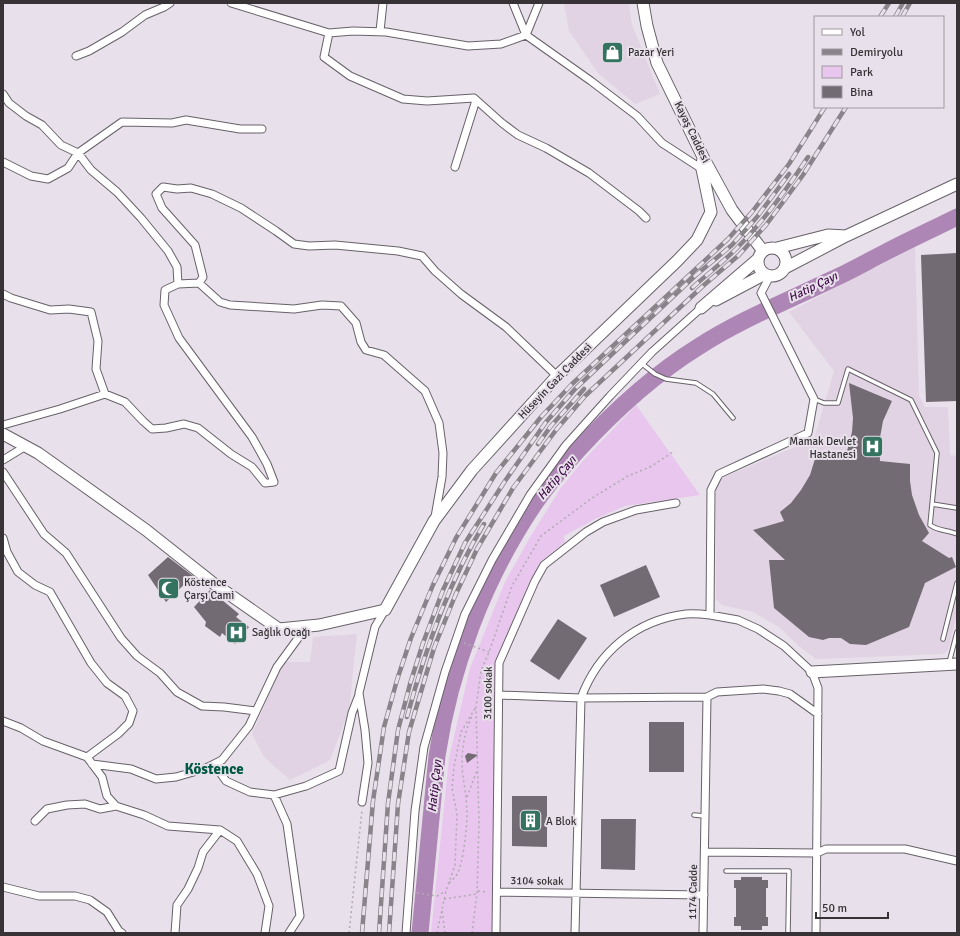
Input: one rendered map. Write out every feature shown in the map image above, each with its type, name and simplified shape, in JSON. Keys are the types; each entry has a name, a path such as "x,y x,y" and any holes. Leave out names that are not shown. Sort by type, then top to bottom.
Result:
{"street":[{"path":"76,56 90,51 122,32 145,15 170,3"},
{"path":"231,3 329,33 380,31 468,46 501,44 526,35 539,3"},
{"path":"380,31 382,3"},
{"path":"513,3 526,35 637,116 662,143 702,169"},
{"name":"Kayaş Caddesi","path":"643,3 647,26 658,63 703,157 732,210 761,255"},
{"path":"329,33 324,57 350,76 403,98 427,101 474,98 518,135 546,148 588,173 639,210 646,218"},
{"path":"3,94 9,103 26,116 42,125 61,145 78,152 91,170 117,192 141,218 168,251 177,267 178,284"},
{"path":"455,167 476,100"},
{"path":"3,162 31,176 48,179 68,168 78,152 122,122 172,124 186,120 240,129 262,129"},
{"name":"Hüseyin Gazi Caddesi","path":"385,610 434,521 472,470 557,376 677,261 696,240 711,212 702,169 703,157"},
{"path":"702,308 768,275 779,274 785,268 846,236 957,184"},
{"path":"199,283 203,276 195,245 162,208 156,194 163,187 177,189 191,188 212,194 240,208 294,244 309,246 335,245 398,251 422,256 435,271 461,294 506,327 557,376"},
{"path":"406,933 414,811 424,748 445,672 465,614 492,560 530,495 566,445 641,363 767,248 776,248 828,235 846,236"},
{"path":"776,248 784,254 786,263 785,268"},
{"path":"761,255 759,268 768,275"},
{"path":"710,615 711,490 719,474 808,432 814,399 761,293 768,275"},
{"path":"3,425 60,409 105,394 125,402 143,422 152,429 184,424 198,428 231,454 252,466 265,483 274,482 267,464 252,437 179,338 164,305 165,290 178,284 199,283 220,302 230,305 294,309 322,305 341,306 356,323 361,342 366,350 384,355 425,391 439,423 443,453 442,477 434,521"},
{"path":"3,294 11,298 50,310 69,309 91,312 98,341 96,369 105,394"},
{"path":"3,434 38,453 146,530 213,583 279,629 319,625 385,610"},
{"path":"3,460 26,446"},
{"path":"3,472 44,534 66,553 121,638 137,656 160,673 177,692 202,706 256,711"},
{"name":"3100 sokak","path":"496,933 499,663 535,581 544,565 575,540 603,522 636,510 676,503"},
{"path":"3,538 7,552 18,572 35,585 50,592 91,663 107,682 125,696 133,711 129,723 118,734 87,757"},
{"path":"214,764 226,781 250,792 274,795 306,786 339,770 352,713 359,693 375,628 385,610"},
{"path":"575,933 581,698 587,682 598,664 615,645 638,629 661,619 687,614 710,615 738,620 758,629 784,646 812,672 818,688 816,933"},
{"path":"92,764 130,769 156,779 176,777 204,769 222,760 249,726 277,667 307,626"},
{"path":"812,672 953,664"},
{"path":"499,695 581,698 707,697 717,692 763,689 790,694 818,714"},
{"path":"359,693 365,730 368,763 362,802"},
{"name":"1174 Cadde","path":"703,933 707,697"},
{"path":"3,721 21,728 43,741 87,757 102,777 107,796 116,806"},
{"path":"274,795 286,824 300,916 289,933"},
{"path":"35,821 47,809 67,804 85,804 100,809 116,806 144,815 168,826 220,830 238,841 257,874 269,906 265,933"},
{"path":"176,933 177,905 188,889 198,868 203,852 220,830"},
{"path":"705,852 817,853 826,849 905,849 957,861"},
{"path":"3,887 39,896 75,896 90,900 107,912 119,931 122,933"},
{"name":"3104 sokak","path":"497,892 704,895"}],"lane":[{"path":"641,363 655,374 666,380 696,383 713,394 733,418"},
{"path":"814,399 824,403 838,403 848,369 911,400 937,453 930,525 934,528 951,531 957,534"},
{"path":"932,504 957,508"},
{"path":"943,639 957,583"},
{"path":"953,664 957,632"},
{"path":"694,815 706,816"},
{"path":"726,871 789,871 788,933"}],"path":[{"path":"472,933 478,894 479,822 476,707 481,671 490,652 512,586 542,536 592,498 628,476 650,467 673,452"},
{"path":"463,642 490,652"},
{"path":"449,883 456,877 461,866 468,825 462,774 463,744 466,728 476,707"},
{"path":"437,933 446,891 455,865 457,814 452,788 454,766 461,732 476,707"},
{"path":"466,798 478,768"},
{"path":"349,933 362,802"},
{"path":"421,894 436,896 446,891"},
{"path":"478,891 487,892"},
{"path":"444,899 478,894"},
{"path":"442,910 445,933"}],"shaded area":[{"name":"Pazar Yeri","path":"564,3 629,3 632,25 660,94 635,104 598,73 569,31"},
{"name":"Mamak Devlet Hastanesi","path":"915,247 919,396 925,407 948,407 950,455 957,456 957,614 948,650 944,654 816,659 800,647 779,627 753,612 722,605 716,599 716,488 722,478 814,439 834,371 789,312"},
{"path":"357,634 349,710 330,760 290,780 264,757 252,734 284,662 310,662 313,637"}],"green space":[{"path":"636,405 700,495 625,506 595,519 564,536 565,542 540,562 502,645 496,663 492,933 431,933 449,758 470,668 505,582 529,539 560,489 582,462"}],"building":[{"path":"957,253 957,401 926,402 921,255"},
{"name":"Mamak Devlet Hastanesi","path":"849,383 892,401 883,421 879,443 880,461 910,464 912,495 919,515 929,533 922,541 949,558 952,557 956,567 925,583 909,627 866,645 850,644 841,638 829,638 823,640 809,637 774,608 769,560 785,560 753,530 784,521 780,512 791,503 810,475 816,451 846,455 852,432 853,418"},
{"name":"Köstence Çarşı Cami","path":"168,557 193,576 166,602 148,575"},
{"path":"646,565 660,597 614,617 600,585"},
{"path":"210,590 239,614 236,617 249,627 235,644 222,633 220,637 205,626 206,622 194,607"},
{"path":"558,619 587,638 559,680 530,661"},
{"path":"649,722 684,722 684,772 649,772"},
{"path":"468,753 478,755 467,763 465,756"},
{"name":"A Blok","path":"512,796 547,796 547,847 512,846"},
{"path":"601,819 636,819 635,870 601,869"},
{"path":"741,877 762,877 762,880 768,880 768,888 766,888 766,917 768,917 768,926 762,926 762,930 741,930 741,926 734,926 734,917 736,917 736,888 734,888 734,880 741,880"}],"waterway":[{"name":"Hatip Çayı","path":"420,933 437,756 451,690 460,658 485,594 515,534 543,491 560,470 606,421 635,394 681,358 714,337 747,319 840,276 957,217"}],"railway":[{"path":"881,16 889,3"},
{"path":"896,16 903,3"},
{"path":"903,16 910,3"},
{"path":"362,933 373,801 384,727 397,680 411,638 433,585 456,538 496,473 541,417 572,384 728,239 752,212 789,164 824,108"},
{"path":"389,933 398,804 409,732 434,648 455,596 477,549 513,488 556,430 585,396 704,285 739,255 766,225 803,175 845,108"},
{"path":"692,288 731,254 756,228 808,157"},
{"path":"379,933 388,803 398,730 423,643 443,590 465,543 505,481 546,422 576,388 696,275 732,245 757,217 789,174"},
{"path":"538,444 551,426 584,389"},
{"path":"407,717 439,618 459,570 484,524"}],"place":[{"name":"Pazar Yeri","path":"613,52"},
{"name":"Mamak Devlet Hastanesi","path":"872,447"},
{"name":"Köstence Çarşı Cami","path":"168,588"},
{"name":"Sağlık Ocağı","path":"237,632"},
{"name":"A Blok","path":"530,821"}],"district":[{"name":"Köstence","path":"214,769"}]}
